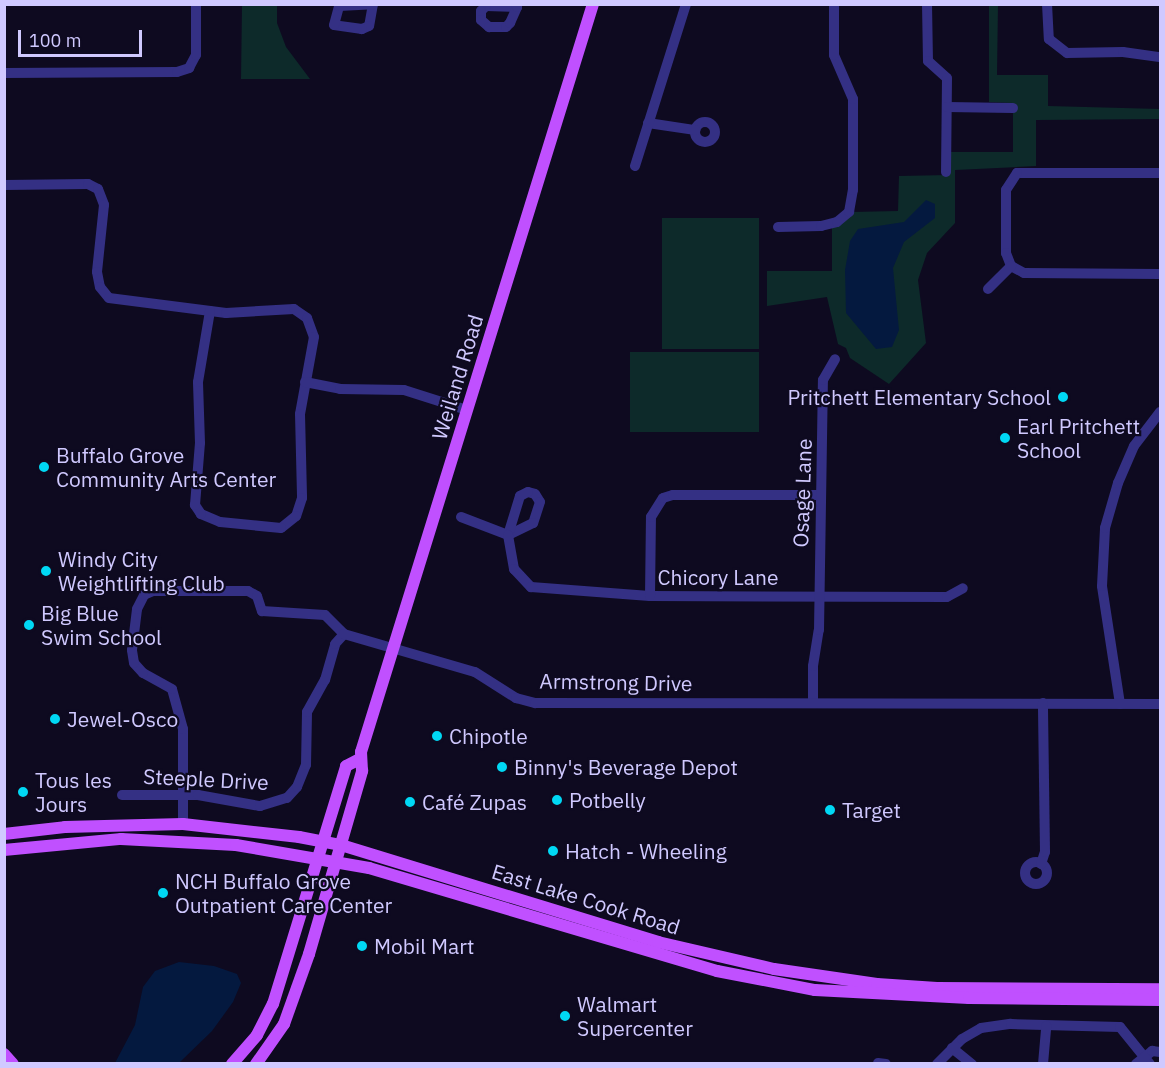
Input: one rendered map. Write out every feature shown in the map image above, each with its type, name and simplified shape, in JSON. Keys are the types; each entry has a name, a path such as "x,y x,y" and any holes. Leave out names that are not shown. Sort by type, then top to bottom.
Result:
{"main road":[{"name":"Weiland Road","path":"256,1064 284,1024 337,862 362,771 358,760 593,4"},
{"name":"Weiland Road","path":"232,1064 257,1035 273,1004 346,766 358,760"},
{"name":"East Lake Cook Road","path":"4,834 65,827 183,825 323,841 658,942 774,969 877,984 937,988 1161,989"},
{"name":"East Lake Cook Road","path":"4,850 121,839 184,840 318,858 717,971 804,988 969,998 1161,1000"},
{"path":"4,1053 13,1064"}],"street":[{"path":"4,73 177,72 189,68 196,55 196,4"},
{"path":"635,166 686,4"},
{"path":"778,227 821,226 837,222 849,212 853,190 853,99 834,55 834,4"},
{"path":"927,4 928,61 947,78 946,172"},
{"path":"1047,4 1048,39 1066,53 1123,52 1161,57"},
{"path":"947,108 1013,108"},
{"path":"648,123 694,130"},
{"path":"1161,173 1017,173 1006,190 1006,252 1011,266 1024,273 1161,274"},
{"path":"4,184 95,187 103,198 97,272 100,286 109,298 210,312 282,308 302,312 312,326 314,337 300,414 302,498 296,516 281,528 268,529 220,522 201,514 193,494 200,443 197,394 210,312"},
{"path":"988,289 1011,266"},
{"name":"Osage Lane","path":"813,703 820,597 823,380 835,359"},
{"path":"305,382 340,389 404,390 467,410"},
{"path":"1120,704 1102,586 1105,528 1118,483 1134,446 1161,412"},
{"path":"650,596 651,517 663,498 673,495 820,495"},
{"name":"Chicory Lane","path":"461,517 508,535 514,569 531,587 650,596 820,597 947,597 963,588"},
{"name":"Armstrong Drive","path":"183,825 183,729 172,689 134,663 137,609 144,595 162,590 248,591 257,596 262,610 325,615 344,634 475,672 516,698 535,702 1161,704"},
{"name":"Steeple Drive","path":"122,795 223,797 261,806 287,798 297,787 306,765 307,712 325,680 335,644 344,634"},
{"path":"1041,864 1045,852 1043,704"},
{"path":"937,1064 952,1048 993,1025 1120,1027 1144,1061 1152,1051 1161,1052"},
{"path":"1042,1064 1046,1026"},
{"path":"952,1048 972,1064"},
{"path":"878,1063 886,1064"}],"green space":[{"path":"242,5 277,5 277,23 286,47 310,79 241,79"},
{"path":"989,5 998,5 997,75 1048,75 1048,106 1160,109 1160,119 1036,120 1036,166 955,170 955,223 927,253 918,280 926,343 889,384 850,358 846,348 838,344 827,297 767,306 767,271 832,271 832,228 852,212 898,211 899,176 949,175 949,152 1013,152 1013,103 989,102"},
{"path":"662,218 759,218 759,349 662,349"},
{"path":"630,352 759,352 759,432 630,432"}],"water":[{"path":"926,200 935,204 935,218 904,242 893,268 899,330 892,347 876,349 846,313 845,270 850,241 858,229 904,222"},
{"path":"179,962 214,966 237,974 241,983 233,1002 212,1031 179,1063 115,1063 135,1025 143,987 155,971"}],"place":[{"name":"Pritchett Elementary School","path":"1063,397"},
{"name":"Earl Pritchett School","path":"1005,438"},
{"name":"Buffalo Grove Community Arts Center","path":"44,467"},
{"name":"Windy City Weightlifting Club","path":"46,571"},
{"name":"Big Blue Swim School","path":"29,625"},
{"name":"Jewel-Osco","path":"55,719"},
{"name":"Chipotle","path":"437,736"},
{"name":"Binny's Beverage Depot","path":"502,767"},
{"name":"Tous les Jours","path":"23,792"},
{"name":"Potbelly","path":"557,800"},
{"name":"Café Zupas","path":"410,802"},
{"name":"Target","path":"830,810"},
{"name":"Hatch - Wheeling","path":"553,851"},
{"name":"NCH Buffalo Grove Outpatient Care Center","path":"163,893"},
{"name":"Mobil Mart","path":"362,946"},
{"name":"Walmart Supercenter","path":"565,1016"}]}
